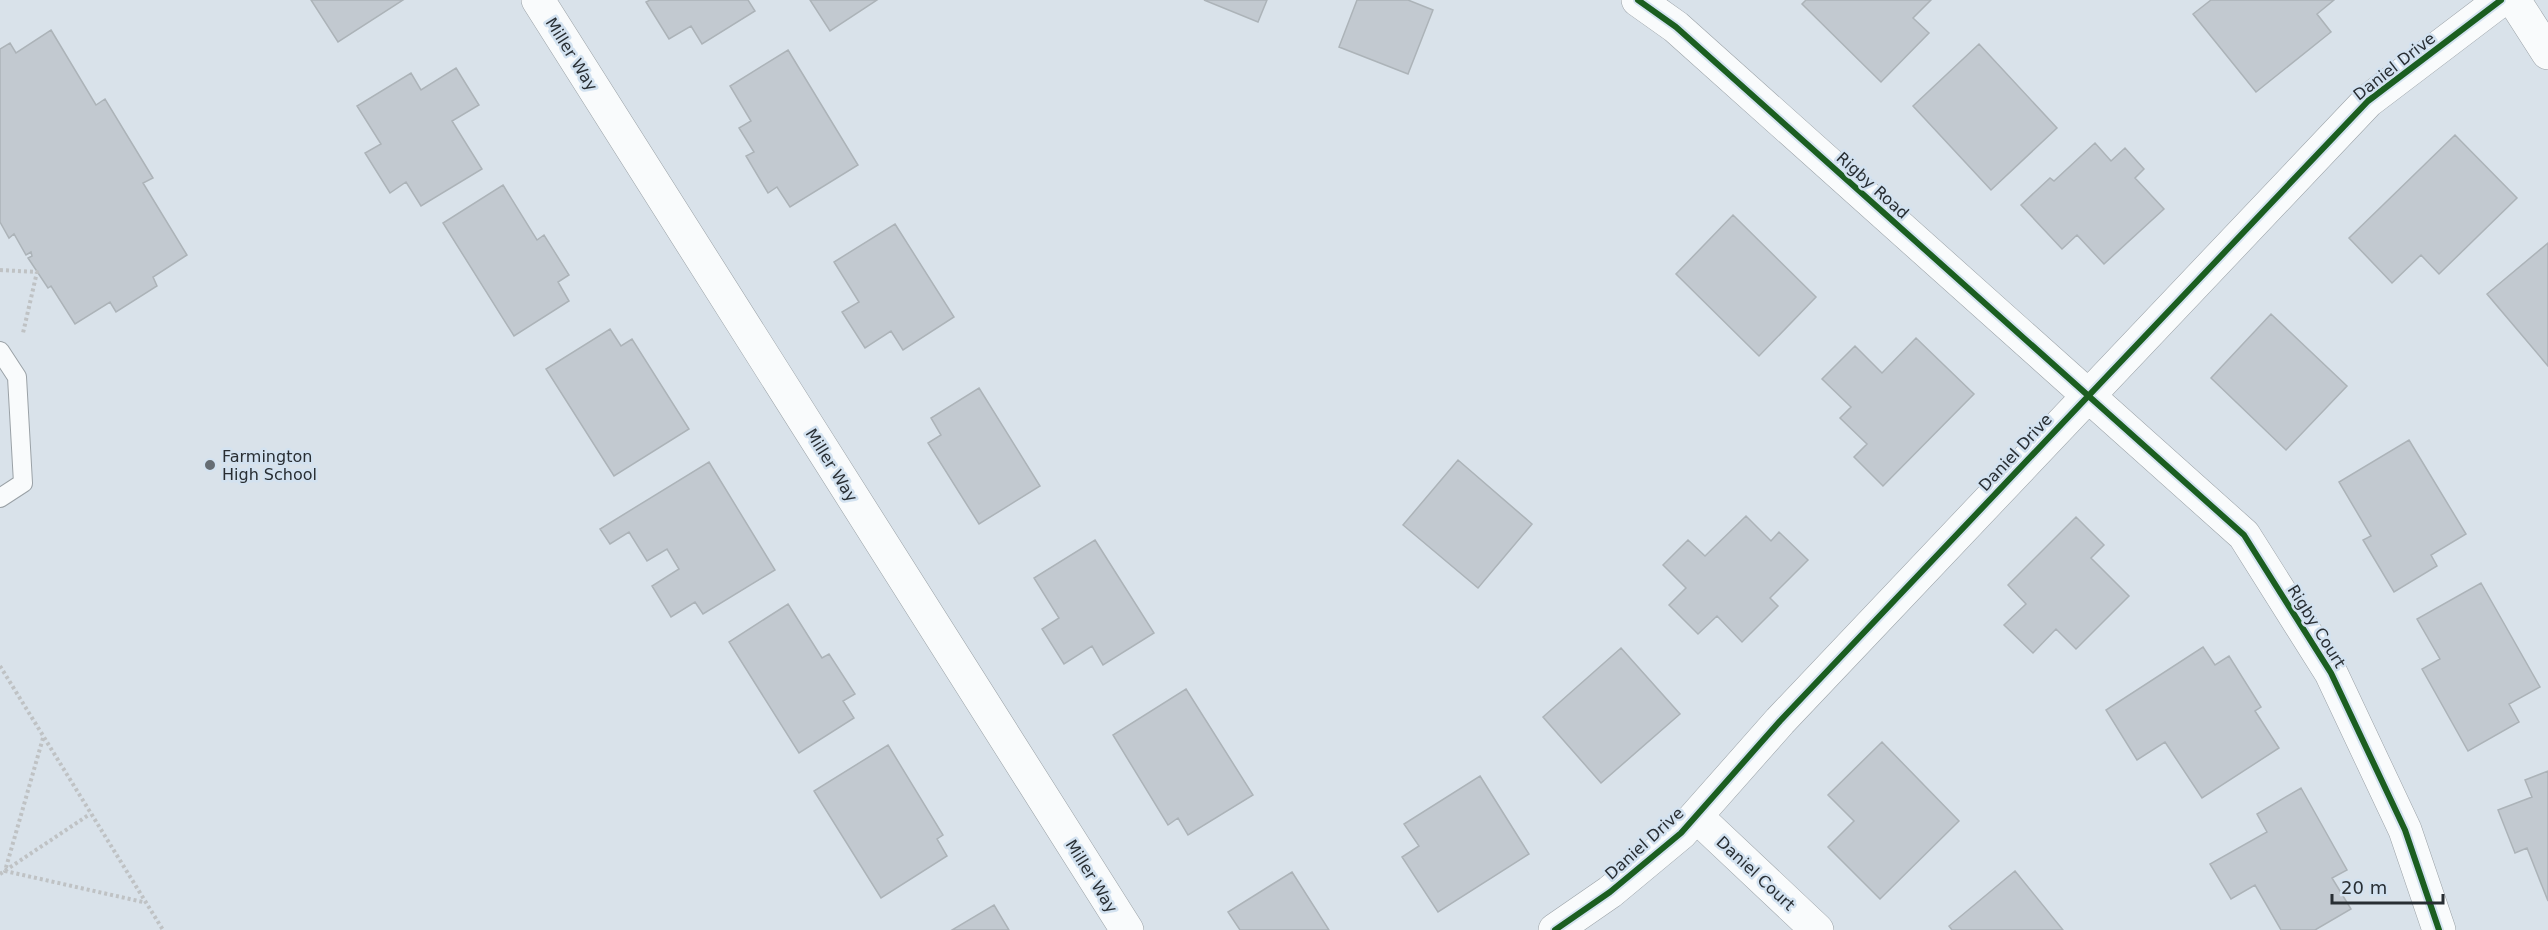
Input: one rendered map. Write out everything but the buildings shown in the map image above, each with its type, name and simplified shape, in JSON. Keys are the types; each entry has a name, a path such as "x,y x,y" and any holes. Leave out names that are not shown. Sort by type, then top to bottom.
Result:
{"street":[{"name":"Miller Way","path":"538,0 1127,930"},
{"name":"Rigby Road","path":"1638,0 1677,27 2087,395"},
{"name":"Daniel Drive","path":"1555,930 1610,892 1681,833 1780,721 2368,101 2501,0"},
{"path":"2514,0 2548,53"},
{"name":"Rigby Court","path":"2087,395 2244,535 2331,673 2405,830 2439,930"},
{"name":"Daniel Court","path":"1696,816 1817,930"}],"lane":[{"path":"0,351 17,377 22,483 0,498"}],"path":[{"path":"0,270 37,272 23,333"},
{"path":"0,666 163,930"},
{"path":"2,873 43,737"},
{"path":"2,873 90,814"},
{"path":"0,863 2,873"},
{"path":"2,873 144,902"}],"cycle path":[{"path":"1638,0 1676,27 2244,535 2331,673 2405,830 2439,930"},
{"path":"1555,930 1610,892 1681,833 1780,721 2368,101 2501,0"}],"place":[{"name":"Farmington High School","path":"210,465"}]}
